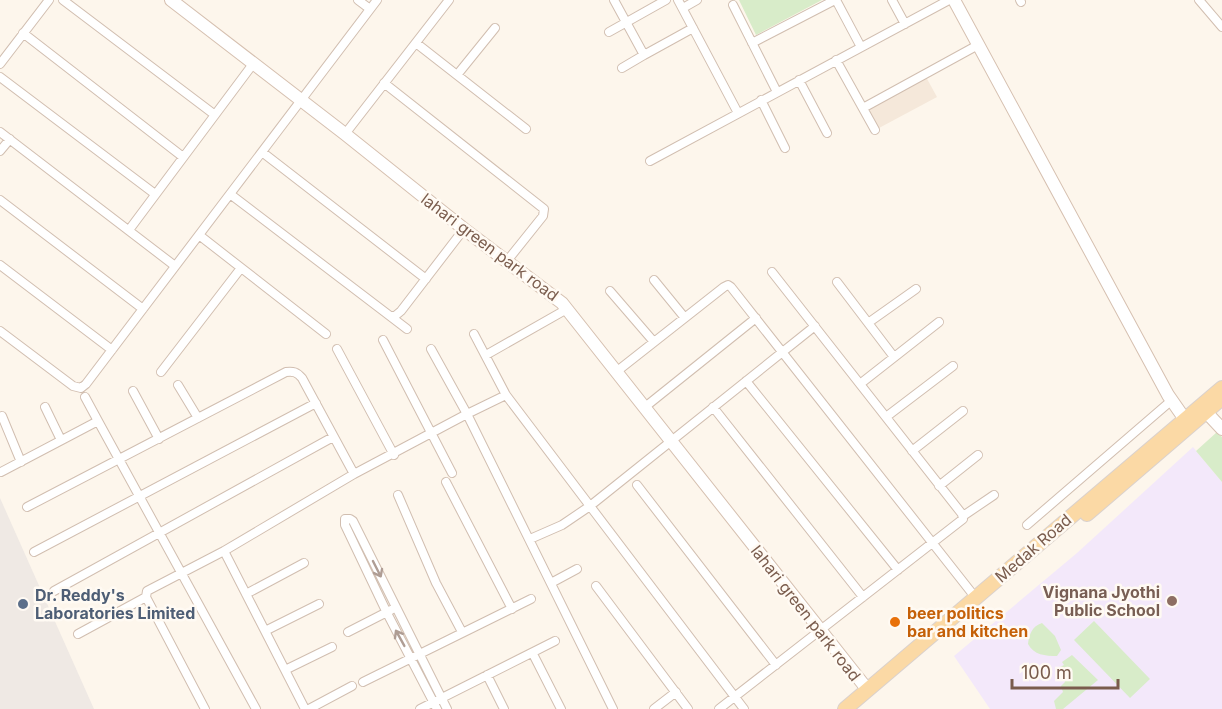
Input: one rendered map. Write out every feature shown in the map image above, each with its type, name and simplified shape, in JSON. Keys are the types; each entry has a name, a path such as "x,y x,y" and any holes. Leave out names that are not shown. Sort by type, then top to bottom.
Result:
{"main road":[{"name":"Medak Road","path":"845,709 1222,388"},
{"name":"Medak Road","path":"857,709 1222,398"}],"street":[{"path":"1,59 50,0"},
{"path":"63,0 215,115"},
{"name":"lahari green park road","path":"171,0 556,298 645,407 867,689"},
{"path":"358,0 370,9"},
{"path":"0,331 77,388 86,384 377,0"},
{"path":"345,134 449,0"},
{"path":"614,0 644,55"},
{"path":"609,32 666,0"},
{"path":"697,0 681,4 738,113"},
{"path":"752,43 836,0 861,47"},
{"path":"892,0 905,24"},
{"path":"650,161 950,0"},
{"path":"954,0 1172,400 1184,418"},
{"path":"1199,0 1222,27"},
{"path":"733,5 777,92"},
{"path":"457,75 495,28"},
{"path":"622,68 693,28"},
{"path":"23,33 183,157"},
{"path":"416,43 526,129"},
{"path":"863,108 978,45"},
{"path":"836,60 875,130"},
{"path":"129,231 253,64"},
{"path":"0,77 155,195"},
{"path":"799,80 827,133"},
{"path":"384,84 544,209 543,216 507,261"},
{"path":"761,100 785,148"},
{"path":"0,132 175,266"},
{"path":"0,152 10,139"},
{"path":"262,152 426,279"},
{"path":"230,194 407,329"},
{"path":"0,200 143,309"},
{"path":"390,316 395,316 401,311 464,229"},
{"path":"199,235 326,334"},
{"path":"0,265 112,350"},
{"path":"160,372 241,268"},
{"path":"772,272 963,516"},
{"path":"654,280 685,318"},
{"path":"837,282 894,357"},
{"path":"616,372 728,285 975,597"},
{"path":"868,323 916,289"},
{"path":"610,291 654,342"},
{"path":"486,355 567,309"},
{"path":"645,407 756,318"},
{"path":"860,384 939,322"},
{"path":"530,539 562,525 590,506 815,326"},
{"path":"474,334 506,395 744,709"},
{"path":"383,340 452,473"},
{"path":"337,349 394,455"},
{"path":"431,349 467,414 613,709"},
{"path":"886,417 953,366"},
{"path":"27,507 286,372 292,371 298,373 302,378 354,474"},
{"path":"746,381 898,570"},
{"path":"178,385 198,418"},
{"path":"133,391 159,439"},
{"path":"204,709 146,597 147,591 224,551 354,474 506,395"},
{"path":"85,397 256,709"},
{"path":"1027,525 1172,400"},
{"path":"34,552 316,403"},
{"path":"45,407 61,440"},
{"path":"713,407 863,597"},
{"path":"912,452 963,411"},
{"path":"1207,413 1222,429"},
{"path":"2,416 21,462"},
{"path":"2,472 98,421"},
{"path":"54,591 333,437"},
{"path":"939,486 978,455"},
{"path":"446,482 512,609"},
{"path":"637,485 776,665"},
{"path":"398,495 436,583 462,632"},
{"path":"719,709 960,522 963,516 994,495"},
{"path":"438,704 420,654 396,606 353,521 345,519 345,525 387,613 438,704 447,709"},
{"path":"224,551 307,709 352,686"},
{"path":"246,594 304,563"},
{"path":"551,583 577,569"},
{"path":"596,586 688,709"},
{"path":"78,634 146,597"},
{"path":"363,682 531,599"},
{"path":"265,631 319,604"},
{"path":"348,632 387,613 396,606"},
{"path":"420,709 438,704 487,675 555,641"},
{"path":"285,670 332,647"},
{"path":"532,654 561,709"},
{"path":"487,675 504,709"},
{"path":"654,709 676,692"}],"shaded area":[{"path":"926,77 937,97 879,128 868,108"},
{"path":"1193,447 1222,482 1222,709 990,709 954,656 1077,553"},
{"name":"Dr. Reddy's Laboratories Limited","path":"0,498 94,709 0,709"}],"green space":[{"path":"739,0 822,0 756,35"},
{"path":"1217,432 1222,437 1222,482 1196,451"},
{"path":"1094,621 1150,679 1130,698 1074,640"},
{"path":"1042,623 1055,636 1061,650 1057,656 1040,654 1033,651 1028,644 1032,631"},
{"path":"1072,655 1098,680 1063,709 1056,709 1054,701 1063,692 1061,686 1065,682 1056,669 1064,665 1062,662"}],"place":[{"name":"Vignana Jyothi Public School","path":"1172,601"},
{"name":"Dr. Reddy's Laboratories Limited","path":"23,604"},
{"name":"beer politics bar and kitchen","path":"895,622"}]}
